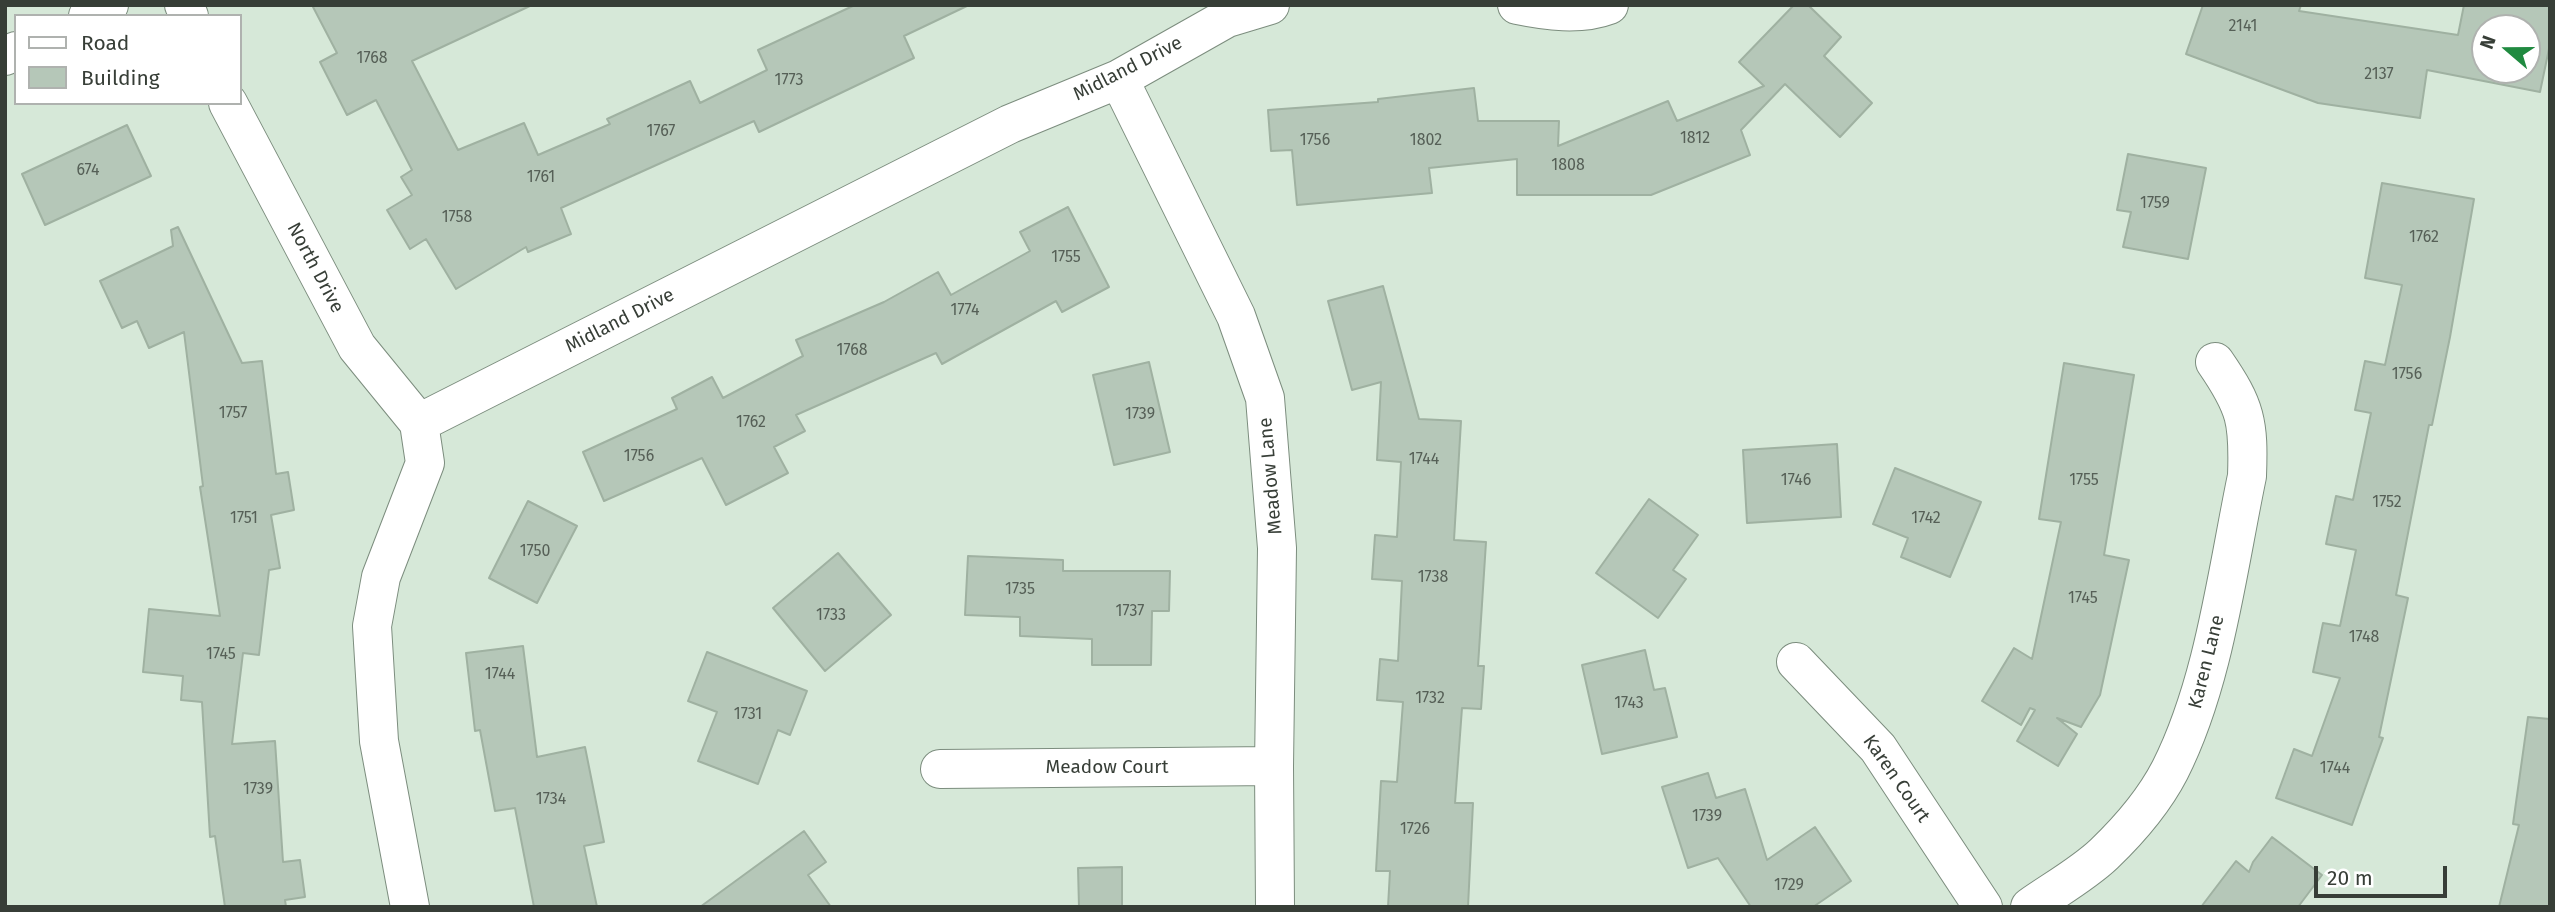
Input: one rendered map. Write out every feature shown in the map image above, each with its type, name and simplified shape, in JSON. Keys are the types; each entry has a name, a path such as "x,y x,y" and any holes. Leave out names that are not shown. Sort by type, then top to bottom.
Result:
{"street":[{"path":"92,14 109,5"},
{"name":"Midland Drive","path":"419,423 1010,124 1118,79 1227,18 1270,5"},
{"path":"1517,5 1542,11 1595,10 1609,5"},
{"name":"Meadow Lane","path":"1118,79 1236,316 1265,398 1277,548 1275,907"},
{"name":"North Drive","path":"229,105 357,347 419,423"},
{"name":"Karen Lane","path":"2030,907 2102,855 2137,818 2169,772 2192,720 2210,654 2247,476 2245,416 2234,390 2215,362"},
{"path":"410,907 379,741 372,626 381,577 425,463 419,423"},
{"name":"Karen Court","path":"1796,662 1878,748 1983,907"},
{"name":"Meadow Court","path":"940,769 1274,766"}],"building":[{"path":"312,5 532,5 412,61 458,150 524,123 538,155 610,124 607,119 690,81 700,103 767,70 758,50 855,5 969,5 904,36 914,58 759,132 754,121 561,208 571,234 528,252 526,247 456,289 426,239 410,249 387,210 412,195 401,177 412,170 376,100 347,115 320,62 337,53"},
{"path":"1794,5 1808,5 1841,37 1824,56 1872,103 1840,137 1785,84 1741,130 1750,155 1651,195 1517,195 1517,159 1429,168 1432,193 1297,205 1292,150 1271,151 1268,110 1378,102 1378,99 1474,88 1478,121 1559,121 1558,146 1668,101 1677,121 1764,86 1739,62"},
{"path":"2203,5 2301,5 2299,11 2458,35 2464,5 2550,5 2550,44 2540,92 2499,84 2541,84 2541,14 2471,14 2471,79 2427,70 2420,118 2318,103 2186,54"},
{"path":"127,125 151,176 45,225 22,174"},
{"path":"2128,154 2206,168 2188,259 2123,247 2131,212 2117,210"},
{"path":"2382,183 2474,199 2450,337 2432,425 2429,425 2396,595 2408,598 2379,737 2383,738 2352,825 2276,798 2294,749 2312,756 2340,678 2313,672 2323,623 2340,626 2356,550 2326,544 2336,496 2353,500 2371,413 2355,410 2365,361 2385,365 2402,285 2365,278"},
{"path":"1068,207 1109,287 1062,312 1056,301 942,364 936,353 796,415 805,431 774,447 788,473 726,505 702,458 604,501 583,452 677,409 672,398 712,377 723,398 803,356 796,340 884,302 938,272 951,295 1030,251 1020,232"},
{"path":"178,227 242,363 262,361 276,474 288,472 294,510 271,515 280,568 269,570 259,655 243,653 232,744 275,741 283,862 300,860 305,897 285,900 286,907 225,907 215,836 210,837 202,702 181,700 183,676 143,672 149,609 220,616 200,487 203,486 184,332 149,348 137,321 122,328 100,281 173,246 171,230"},
{"path":"1383,286 1419,419 1461,421 1454,540 1486,542 1478,666 1484,666 1481,709 1462,708 1455,803 1473,803 1468,907 1388,907 1390,871 1376,871 1381,781 1397,782 1403,702 1377,700 1380,659 1398,661 1402,581 1372,579 1375,535 1397,537 1401,462 1377,460 1381,382 1352,390 1328,301"},
{"path":"1149,362 1170,452 1114,465 1093,375"},
{"path":"2064,363 2134,375 2104,555 2129,560 2100,695 2081,727 2057,718 2077,734 2058,766 2017,741 2035,710 2030,708 2021,725 1982,701 2014,648 2032,659 2061,522 2039,519"},
{"path":"1837,444 1841,517 1747,523 1743,450"},
{"path":"1895,468 1981,502 1950,577 1901,557 1908,538 1873,524"},
{"path":"1649,499 1698,535 1673,570 1686,579 1658,618 1596,573"},
{"path":"528,501 577,526 537,603 489,578"},
{"path":"838,553 891,615 825,671 773,608"},
{"path":"968,556 1063,560 1063,571 1170,571 1169,611 1152,611 1151,665 1092,665 1092,639 1020,636 1020,617 965,615"},
{"path":"523,646 537,757 585,747 604,842 584,846 597,907 534,907 515,808 495,811 480,730 475,731 466,653"},
{"path":"1645,650 1654,690 1665,688 1677,737 1602,754 1582,665"},
{"path":"707,652 807,691 790,735 778,730 758,784 698,761 717,712 688,701"},
{"path":"2528,717 2550,719 2550,907 2499,907 2519,825 2513,824"},
{"path":"1708,773 1716,798 1745,789 1767,860 1815,827 1851,881 1813,907 1751,907 1718,858 1688,868 1662,787"},
{"path":"804,831 826,862 808,875 831,907 700,907"},
{"path":"2272,837 2322,875 2298,907 2201,907 2236,861 2249,872 2253,862"},
{"path":"1122,867 1122,907 1079,907 1078,868"}]}
